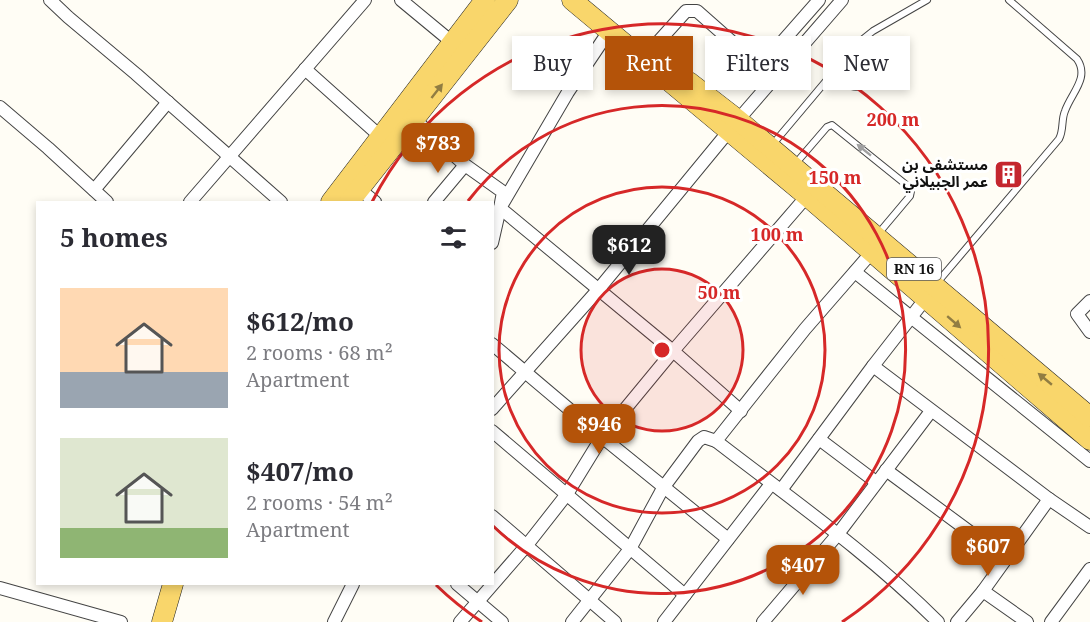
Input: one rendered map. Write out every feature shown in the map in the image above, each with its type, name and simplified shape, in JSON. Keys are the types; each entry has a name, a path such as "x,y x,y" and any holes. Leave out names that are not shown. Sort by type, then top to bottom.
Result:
{"main road":[{"path":"332,201 485,0"},
{"path":"354,196 508,0"},
{"name":"RN 16","path":"572,0 734,126"},
{"name":"RN 16","path":"591,0 633,36"},
{"name":"RN 16","path":"693,89 765,153 807,196 874,244"},
{"name":"RN 16","path":"765,153 793,166 874,244 930,292 1090,440"},
{"name":"RN 16","path":"930,292 1090,417"},
{"path":"148,622 159,585"},
{"path":"162,622 173,585"}],"street":[{"path":"50,0 280,201"},
{"path":"191,201 365,0"},
{"path":"401,0 453,43"},
{"path":"787,36 819,0"},
{"path":"811,36 842,0"},
{"path":"664,36 686,11 697,11 725,36"},
{"path":"500,208 568,92 609,31"},
{"path":"305,69 381,137"},
{"path":"494,407 598,290 765,90"},
{"path":"94,190 168,102"},
{"path":"0,107 106,201"},
{"path":"414,119 465,165 503,192 494,234"},
{"path":"435,201 465,165"},
{"path":"354,196 372,201"},
{"path":"494,583 567,494 602,437 807,196"},
{"path":"500,208 673,351 741,411"},
{"path":"716,441 773,368 855,272 874,244"},
{"path":"855,272 1090,461"},
{"path":"667,621 728,539 819,439 930,292"},
{"path":"1090,302 1077,314 1090,332"},
{"path":"494,346 663,488 728,539"},
{"path":"873,366 1090,527"},
{"path":"763,622 838,534 931,411"},
{"path":"494,433 685,595"},
{"path":"572,622 630,549 663,488 698,441 704,437 716,441 838,534 938,622"},
{"path":"819,439 876,482"},
{"path":"886,470 1005,558"},
{"path":"957,622 1050,499"},
{"path":"494,518 615,622"},
{"path":"1051,622 1090,569"},
{"path":"334,622 352,585"},
{"path":"458,585 502,622"},
{"path":"460,622 492,585"},
{"path":"0,588 121,622"},
{"path":"982,591 1027,622"}],"lane":[{"path":"867,36 927,0"},
{"path":"930,292 1059,139 1063,133 1064,112 1083,76 1084,70 1077,59 1009,0"},
{"path":"765,153 823,83"},
{"path":"793,166 825,129 832,125 909,187 910,196 874,244"}],"place":[{"name":"مستشفى بن عمر الجبيلاني","path":"1009,174"}]}
